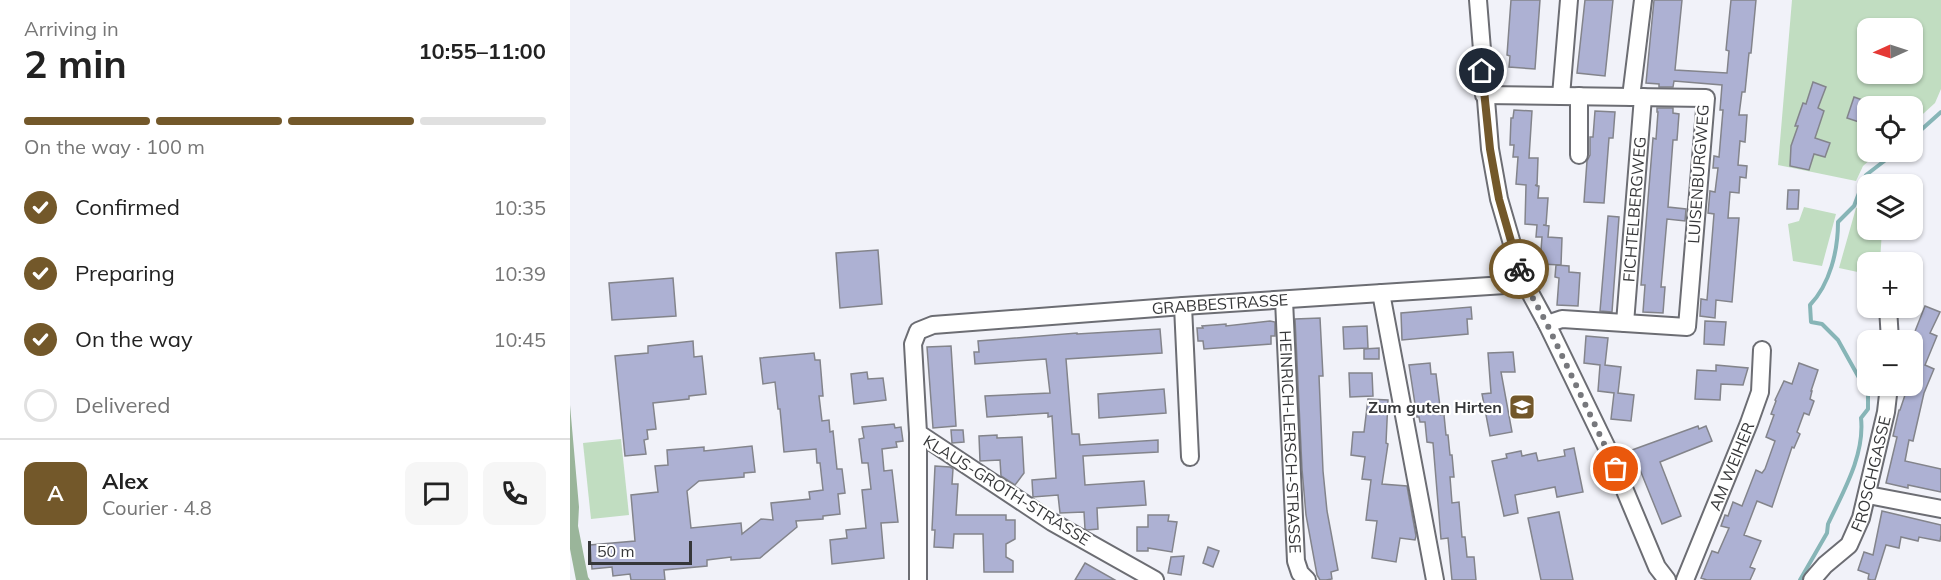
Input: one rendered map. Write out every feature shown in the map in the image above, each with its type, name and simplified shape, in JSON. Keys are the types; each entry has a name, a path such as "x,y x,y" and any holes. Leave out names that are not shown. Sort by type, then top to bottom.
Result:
{"street":[{"path":"1478,0 1490,149 1499,199 1522,278 1608,450 1657,567 1667,580"},
{"path":"1561,96 1569,0"},
{"name":"FICHTELBERGWEG","path":"1625,322 1643,0"},
{"name":"LUISENBURGWEG","path":"1484,95 1706,98 1687,327 1562,319 1547,324"},
{"path":"1579,96 1579,155"},
{"name":"GRABBESTRASSE","path":"918,331 933,325 1505,285 1522,278"},
{"path":"1381,294 1435,580"},
{"name":"HEINRICH-LERSCH-STRASSE","path":"1284,300 1296,561 1300,573 1307,580"},
{"path":"1183,306 1190,457"},
{"name":"KLAUS-GROTH-STRASSE","path":"918,331 913,344 918,433 1052,522 1155,580"},
{"name":"AM WEIHER","path":"1685,580 1760,392 1762,350"},
{"name":"FROSCHGASSE","path":"1812,580 1825,565 1849,545 1861,518 1868,495 1888,396"},
{"path":"918,433 918,580"},
{"path":"1868,495 1941,509"}],"green space":[{"path":"1792,0 1941,0 1941,89 1935,103 1923,114 1923,96 1857,96 1857,162 1868,162 1857,174 1856,181 1778,165"},
{"path":"1804,207 1836,214 1822,266 1793,261 1788,224 1799,221"},
{"path":"1857,208 1857,240 1881,240 1881,252 1857,252 1857,272 1839,268"},
{"path":"570,405 579,507 578,526 590,580 576,580 570,549"},
{"path":"621,439 629,515 591,519 583,443"}],"building":[{"path":"1511,0 1540,0 1535,69 1509,67 1510,56 1507,55"},
{"path":"1585,0 1613,0 1605,76 1577,73"},
{"path":"1654,0 1682,0 1675,70 1727,73 1729,51 1726,50 1731,0 1756,0 1751,53 1749,53 1745,92 1742,92 1739,115 1747,115 1745,142 1740,141 1738,165 1747,166 1746,178 1740,177 1739,193 1730,192 1728,218 1739,218 1732,302 1716,300 1715,318 1700,316 1701,299 1707,300 1714,214 1708,213 1710,191 1715,192 1718,168 1713,168 1714,156 1719,157 1723,110 1720,110 1722,85 1674,81 1673,87 1659,87 1659,84 1646,83"},
{"path":"1813,82 1826,87 1818,108 1824,111 1815,138 1830,143 1825,157 1814,154 1809,170 1790,166 1791,146 1798,126 1795,126 1803,103 1806,104"},
{"path":"1854,97 1857,98 1857,121 1847,118"},
{"path":"1657,108 1673,108 1673,113 1679,114 1677,140 1673,140 1668,207 1686,209 1685,221 1667,219 1661,287 1665,287 1663,313 1643,312 1645,285 1641,285"},
{"path":"1514,110 1532,111 1529,158 1538,158 1538,198 1548,198 1546,225 1543,225 1549,226 1548,237 1562,238 1561,265 1540,264 1542,237 1536,237 1537,225 1525,224 1526,185 1516,184 1518,157 1513,157 1514,145 1510,145 1511,118 1513,118"},
{"path":"1595,111 1615,112 1613,138 1609,138 1604,203 1584,202 1587,161 1590,155 1590,137 1593,137"},
{"path":"1788,190 1799,190 1798,209 1787,209"},
{"path":"1608,216 1619,217 1612,312 1600,311"},
{"path":"878,250 882,304 840,308 836,253"},
{"path":"1556,265 1569,266 1569,272 1580,273 1578,306 1557,305 1559,278 1555,277"},
{"path":"673,278 676,316 612,320 609,283"},
{"path":"1925,306 1940,312 1930,333 1937,336 1925,365 1934,369 1924,393 1913,441 1909,440 1905,461 1941,469 1941,492 1886,483 1897,437 1893,436 1905,396 1923,396 1923,330 1916,330 1920,318 1923,318"},
{"path":"1471,307 1472,319 1467,319 1468,334 1402,340 1401,313"},
{"path":"1320,318 1323,376 1319,376 1323,471 1327,511 1338,570 1331,572 1332,579 1326,580 1320,580 1317,575 1306,515 1295,319"},
{"path":"1705,321 1726,322 1724,345 1704,344"},
{"path":"1275,322 1275,336 1271,336 1271,344 1204,349 1203,341 1198,341 1197,328 1203,328 1202,326"},
{"path":"1367,326 1368,348 1344,349 1343,327"},
{"path":"1160,329 1162,353 1066,359 1072,434 1079,434 1080,445 1158,440 1158,452 1083,456 1085,485 1144,481 1146,505 1097,508 1098,529 1087,530 1085,529 1084,512 1060,513 1058,495 1033,497 1032,480 1056,478 1052,416 1048,417 1048,413 987,417 985,396 1050,393 1046,359 975,364 974,352 979,352 978,341"},
{"path":"1586,336 1608,338 1605,365 1621,367 1618,393 1634,395 1631,421 1611,419 1614,393 1598,391 1600,365 1584,363"},
{"path":"693,341 694,357 702,356 706,394 689,396 689,399 653,403 656,429 647,430 648,439 644,440 646,454 625,456 615,356 648,353 648,346"},
{"path":"951,346 956,426 933,428 927,347"},
{"path":"1379,348 1379,359 1364,359 1364,349"},
{"path":"1513,352 1515,372 1501,372 1512,432 1490,436 1482,394 1491,393 1488,353"},
{"path":"814,353 815,360 820,360 823,396 819,396 822,421 829,420 830,432 833,431 837,469 842,469 845,493 838,494 840,514 823,516 823,519 796,521 797,527 760,558 731,560 731,557 707,560 707,566 664,570 665,580 631,580 630,574 613,576 612,567 592,569 590,545 635,541 631,495 658,492 655,466 668,465 667,450 704,447 704,451 752,446 755,472 744,473 744,477 699,481 687,491 691,528 741,523 742,534 761,519 773,520 771,503 810,499 809,492 823,490 816,449 784,452 775,382 763,384 760,358"},
{"path":"1430,363 1431,374 1436,374 1441,415 1444,415 1450,455 1452,455 1454,477 1450,477 1452,503 1459,502 1462,537 1465,537 1467,557 1474,557 1476,580 1452,580 1448,538 1441,539 1433,443 1427,442 1425,422 1420,422 1417,417 1409,365"},
{"path":"1799,363 1818,370 1811,391 1810,399 1814,401 1809,415 1804,413 1797,432 1800,434 1794,448 1792,447 1772,507 1757,501 1744,535 1761,541 1750,567 1755,569 1750,580 1701,578 1712,551 1718,553 1729,528 1721,526 1725,515 1728,516 1733,502 1742,506 1756,470 1762,473 1765,469 1775,441 1766,437 1774,415 1771,414 1775,400 1784,381 1792,384"},
{"path":"1716,365 1748,368 1743,385 1721,384 1720,400 1695,399 1697,370 1716,371"},
{"path":"867,372 868,379 883,378 886,400 854,404 851,374"},
{"path":"1349,373 1372,373 1373,396 1350,397"},
{"path":"1164,389 1166,413 1099,418 1098,394"},
{"path":"1368,399 1388,400 1386,443 1388,444 1382,484 1407,486 1416,536 1415,540 1400,538 1396,562 1372,558 1377,521 1366,520 1371,480 1362,479 1365,457 1351,455 1353,432 1364,432"},
{"path":"894,424 895,428 901,427 903,441 896,442 897,447 882,449 884,471 892,470 898,522 881,523 884,558 832,564 830,540 847,538 846,530 866,528 862,490 871,489 868,463 862,463 859,439 864,438 862,427"},
{"path":"1698,426 1699,429 1706,426 1712,441 1660,462 1681,516 1662,524 1632,450"},
{"path":"951,430 963,430 964,442 952,443"},
{"path":"997,435 997,438 1022,437 1024,473 1015,485 1001,476 1000,460 980,461 979,436"},
{"path":"1574,448 1583,492 1557,497 1555,487 1515,495 1518,513 1504,516 1492,461 1507,458 1506,454 1521,451 1522,456 1536,453 1538,461 1565,456 1564,450"},
{"path":"935,466 953,469 952,484 958,484 956,515 1006,515 1006,520 1015,520 1015,539 1006,544 1006,557 1013,561 1013,572 984,572 983,534 954,534 953,548 934,547 935,530 932,530"},
{"path":"1882,511 1941,525 1941,535 1940,541 1919,537 1918,541 1901,537 1899,548 1886,545 1875,580 1871,580 1868,579 1869,574 1858,570 1864,552 1873,555"},
{"path":"1559,512 1573,580 1541,580 1528,518"},
{"path":"1148,515 1169,515 1168,521 1177,522 1172,552 1148,548 1148,551 1137,551 1137,527 1148,527"},
{"path":"1208,547 1219,551 1213,567 1203,563"},
{"path":"1184,556 1181,575 1168,573 1171,557"},
{"path":"1085,563 1115,580 1075,580"}],"waterway":[{"path":"1923,128 1941,112"},
{"path":"1800,580 1827,533 1828,524 1852,473 1860,446 1861,418 1868,409 1868,394 1838,340 1822,324 1811,322 1810,305 1828,277 1834,255 1838,222 1854,206 1866,175 1883,162"}],"way so far":[{"path":"1519,269 1616,469"}],"place":[{"name":"Zum guten Hirten","path":"1522,407"}],"route":[{"path":"1482,71 1490,149 1499,199 1519,269"}]}
